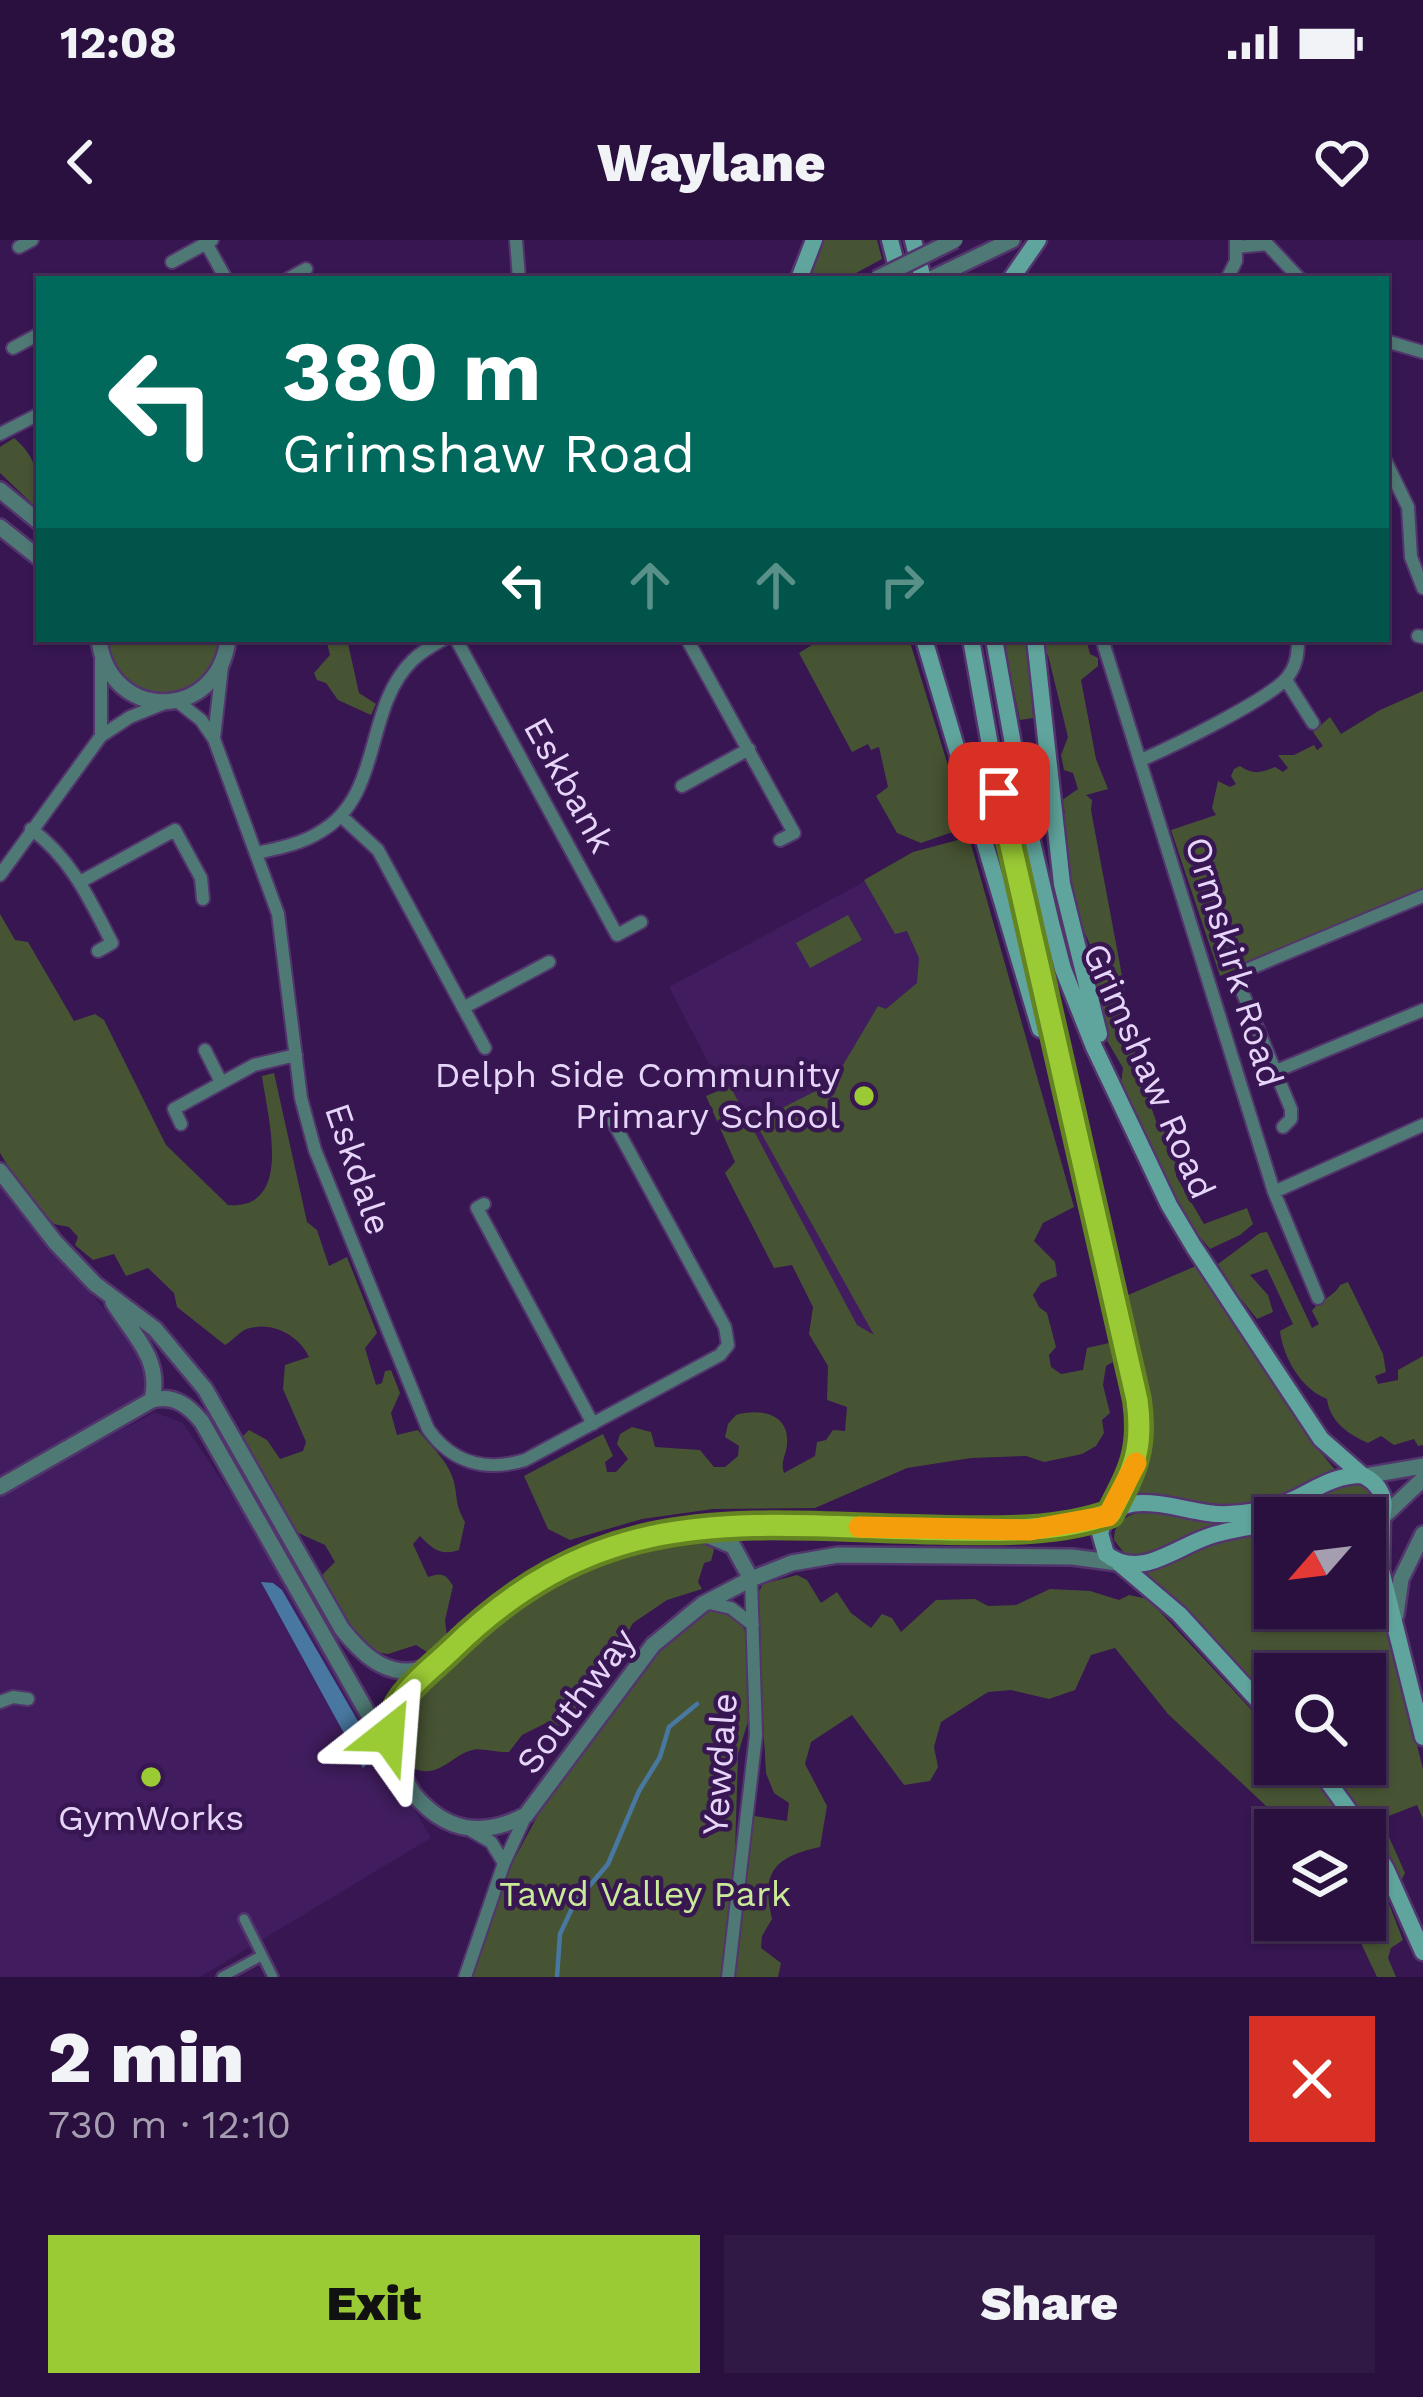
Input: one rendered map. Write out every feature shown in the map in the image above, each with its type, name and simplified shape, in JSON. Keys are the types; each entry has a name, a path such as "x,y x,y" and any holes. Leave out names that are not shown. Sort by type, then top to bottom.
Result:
{"main road":[{"path":"800,276 814,240"},
{"path":"890,240 899,276"},
{"path":"913,240 926,276"},
{"path":"1013,276 1037,240"},
{"path":"925,642 1089,1191"},
{"name":"Grimshaw Road","path":"972,642 1005,829 1141,1428 1135,1466 1109,1515"},
{"name":"Grimshaw Road","path":"995,642 1026,816 1063,969 1115,1092 1193,1247 1321,1439 1364,1476"},
{"path":"1035,642 1062,884 1115,1092"},
{"path":"1254,1696 1179,1614 1106,1554 1101,1545 1102,1524 1109,1515 1142,1503 1219,1515 1240,1513 1283,1504 1335,1478 1364,1476 1383,1497"},
{"path":"1119,1564 1155,1561 1212,1535 1254,1527"},
{"path":"1386,1590 1423,1737"},
{"path":"1386,1869 1423,1952"}],"street":[{"path":"516,240 519,276"},
{"path":"882,276 955,240"},
{"path":"934,276 1012,240"},
{"path":"172,262 209,242 225,276"},
{"path":"1228,276 1237,243 1267,244 1297,276"},
{"path":"294,276 306,269"},
{"path":"13,348 36,336"},
{"path":"1389,342 1423,352"},
{"path":"2,435 36,416"},
{"path":"1389,468 1408,507 1409,545 1423,588"},
{"path":"0,490 36,520"},
{"path":"0,527 36,556"},
{"path":"257,853 304,841 341,815 360,789 390,696 412,660 439,642"},
{"name":"Eskbank","path":"458,642 617,935 641,922"},
{"path":"689,642 794,833 780,840"},
{"name":"Ormskirk Road","path":"1103,642 1274,1192 1318,1298"},
{"path":"1141,760 1286,680 1297,657 1298,642"},
{"path":"99,643 115,680 126,690 154,701 173,701"},
{"path":"99,643 101,736"},
{"path":"0,875 101,736 130,717 199,692 228,649"},
{"name":"Eskdale","path":"214,739 228,649"},
{"path":"1286,680 1313,723"},
{"name":"Eskdale","path":"173,701 201,720 214,739 282,931 296,1055 308,1125 324,1176 418,1408 437,1442 471,1463 496,1467 525,1460 719,1355 729,1339 611,1118"},
{"path":"682,786 748,749"},
{"path":"341,815 378,850 485,1048"},
{"path":"31,829 58,851 80,882 112,943 98,951"},
{"path":"80,882 175,830 201,878 203,899"},
{"path":"1283,1127 1292,1114 1239,984 1244,971 1422,899"},
{"path":"464,1008 549,962"},
{"path":"1276,1071 1423,1010"},
{"path":"205,1050 221,1082"},
{"path":"181,1124 174,1109 254,1065 296,1055"},
{"path":"1274,1192 1423,1125"},
{"path":"0,1171 36,1221 108,1295 150,1354 157,1378 152,1400"},
{"path":"484,1204 477,1208 593,1424"},
{"path":"108,1295 155,1329 205,1389 357,1648 394,1671 410,1672 438,1663"},
{"path":"0,1486 152,1400 161,1397 184,1404 202,1422 425,1808 491,1842 504,1863"},
{"path":"1364,1476 1423,1466"},
{"path":"1386,1514 1423,1479"},
{"path":"393,1757 390,1718 405,1694 477,1628 551,1574 581,1558 648,1535 687,1528 796,1524 1030,1530 1109,1515"},
{"path":"687,1528 733,1546 751,1579"},
{"path":"1397,1633 1401,1580 1423,1534"},
{"name":"Southway","path":"468,1830 503,1827 526,1815 631,1670 664,1635 703,1604 751,1579 792,1563 838,1555 1072,1557 1119,1564"},
{"name":"Yewdale","path":"728,1977 756,1735 751,1579"},
{"path":"703,1604 731,1607 754,1626"},
{"path":"0,1702 28,1699"},
{"path":"465,1977 504,1863 526,1815"},
{"path":"244,1918 272,1977"},
{"path":"222,1977 261,1956"}],"shaded area":[{"name":"Delph Side Community Primary School","path":"912,856 1024,1136 875,1363 669,987"},
{"path":"0,1183 142,1354 149,1389 145,1396 0,1478"},
{"path":"155,1412 183,1423 235,1500 431,1838 200,1977 0,1977 0,1494"}],"green space":[{"path":"821,240 877,240 882,259 851,276 809,276"},
{"path":"14,438 28,453 36,470 36,507 0,473 0,447"},
{"path":"106,642 220,642 208,671 182,690 166,694 134,687 112,663"},
{"path":"304,642 348,642 359,693 376,704 371,715 338,700 326,683 317,680 314,673 330,655 327,643"},
{"path":"910,642 967,827 921,843 897,833 876,796 888,787 879,747 871,750 868,744 852,752 799,653 815,643"},
{"path":"1004,642 1087,642 1098,666 1081,680 1096,759 1108,789 1086,795 1092,800 1136,1058 1148,1057 1156,1100 1151,1107 1159,1129 1168,1133 1177,1161 1176,1176 1204,1224 1247,1208 1253,1224 1210,1249 1199,1236 1189,1235 1120,1092 1123,1068 1098,1025 1091,977 1098,972 1096,961 1066,891 1072,885 1069,867 1059,851 1056,820 1065,813 1062,800 1078,789 1073,773 1064,770 1061,755 1068,737 1048,655 1041,651 1031,673 1033,718 1020,720"},
{"path":"1423,691 1423,888 1220,976 1171,830 1216,815 1212,808 1218,781 1230,787 1236,784 1231,776 1234,769 1240,766 1257,772 1275,767 1283,772 1288,768 1278,755 1323,746 1313,732 1330,717 1341,734"},
{"path":"969,837 1074,1207 1043,1223 1034,1241 1055,1262 1057,1276 1041,1283 1033,1295 1047,1313 1056,1347 1049,1355 1051,1367 1061,1374 1083,1370 1087,1348 1109,1343 1113,1362 1106,1366 1103,1385 1110,1413 1102,1420 1104,1433 1096,1446 1082,1454 1044,1462 1026,1456 971,1458 907,1468 815,1508 713,1509 642,1519 570,1540 548,1529 524,1476 603,1434 613,1456 605,1462 607,1472 616,1472 628,1459 617,1444 620,1434 632,1427 651,1432 655,1447 700,1450 714,1467 725,1467 738,1456 739,1446 725,1437 728,1424 736,1415 763,1413 784,1425 784,1473 815,1456 817,1442 826,1440 833,1430 845,1431 847,1407 827,1400 828,1366 809,1334 813,1307 792,1265 774,1268 725,1173 735,1162 706,1096 730,1086 857,1325 874,1335 755,1122 833,1082 878,1006 886,1009 917,983 919,958 907,931 895,934 864,880 913,852"},
{"path":"0,914 15,940 28,942 74,1021 95,1014 104,1020 166,1145 228,1205 249,1202 270,1177 271,1135 262,1076 274,1073 307,1222 317,1230 329,1266 347,1257 377,1333 365,1348 376,1385 391,1370 400,1393 391,1413 397,1435 418,1430 439,1454 451,1474 465,1522 459,1550 437,1550 420,1536 413,1544 428,1577 443,1575 453,1586 445,1620 447,1637 427,1652 416,1645 388,1654 363,1650 324,1592 323,1574 335,1562 325,1545 294,1531 241,1438 249,1430 267,1440 280,1459 303,1451 306,1442 283,1389 285,1365 309,1357 299,1343 285,1332 259,1327 243,1331 225,1345 177,1307 174,1293 148,1268 126,1276 114,1254 93,1260 75,1245 78,1237 69,1227 54,1224 0,1153"},
{"path":"848,915 862,940 810,968 796,943"},
{"path":"1267,1232 1312,1328 1319,1324 1312,1311 1348,1282 1383,1354 1386,1372 1375,1376 1378,1384 1398,1380 1398,1370 1423,1356 1423,1445 1418,1446 1414,1439 1394,1445 1381,1436 1368,1443 1336,1421 1327,1399 1301,1380 1289,1361 1280,1331 1293,1324 1267,1269 1250,1275 1268,1295 1273,1312 1257,1319 1241,1299 1235,1299 1218,1264"},
{"path":"1196,1266 1336,1471 1239,1506 1127,1498 1143,1466 1148,1426 1121,1298"},
{"path":"1348,1483 1364,1486 1372,1497 1316,1497"},
{"path":"1149,1511 1220,1525 1162,1550 1125,1554 1114,1540 1117,1527 1130,1516"},
{"path":"686,1533 710,1543 714,1550 698,1582 702,1589 667,1600 633,1623 618,1649 567,1697 581,1709 574,1724 548,1722 522,1735 509,1752 472,1750 430,1771 405,1762 397,1746 404,1710 431,1688 459,1648 487,1624 540,1588 596,1559"},
{"path":"1254,1534 1254,1629 1386,1629 1386,1623 1423,1769 1423,1819 1417,1805 1386,1817 1386,1809 1354,1809 1338,1785 1386,1785 1386,1653 1254,1653 1254,1687 1147,1573 1221,1540"},
{"name":"Tawd Valley Park","path":"797,1575 807,1580 821,1603 837,1592 851,1613 871,1628 882,1614 892,1618 901,1632 936,1600 1016,1605 1050,1589 1090,1591 1119,1600 1129,1595 1148,1599 1254,1713 1254,1785 1318,1785 1335,1809 1269,1809 1168,1714 1115,1648 1091,1655 1075,1690 1049,1699 1011,1690 988,1692 941,1722 934,1747 938,1767 930,1781 904,1785 852,1715 811,1742 805,1764 827,1806 820,1847 782,1862 770,1878 772,1919 761,1948 781,1963 778,1977 470,1977 511,1865 551,1791 646,1661 703,1610 724,1609 746,1632 749,1718 738,1754 735,1853 748,1853 754,1816 787,1821 789,1803 774,1793 766,1773 756,1597 763,1584"},
{"path":"1386,1830 1405,1873 1401,1881 1386,1858"},
{"path":"1386,1896 1403,1940 1391,1948 1388,1958 1396,1977 1377,1977 1360,1941 1386,1941"}],"water":[{"path":"261,1582 282,1590 373,1747 374,1757 363,1768"}],"waterway":[{"path":"557,1977 560,1934 574,1904 608,1864 639,1791 660,1757 669,1727 697,1704"}],"slow traffic":[{"path":"859,1527 1030,1530 1108,1516 1136,1463"}],"place":[{"name":"Delph Side Community Primary School","path":"864,1096"},
{"name":"GymWorks","path":"151,1777"}],"route":[{"path":"388,1735 390,1718 405,1694 461,1640 524,1591 581,1558 648,1535 722,1524 1030,1530 1110,1514 1140,1447 1137,1400 999,793"}]}
